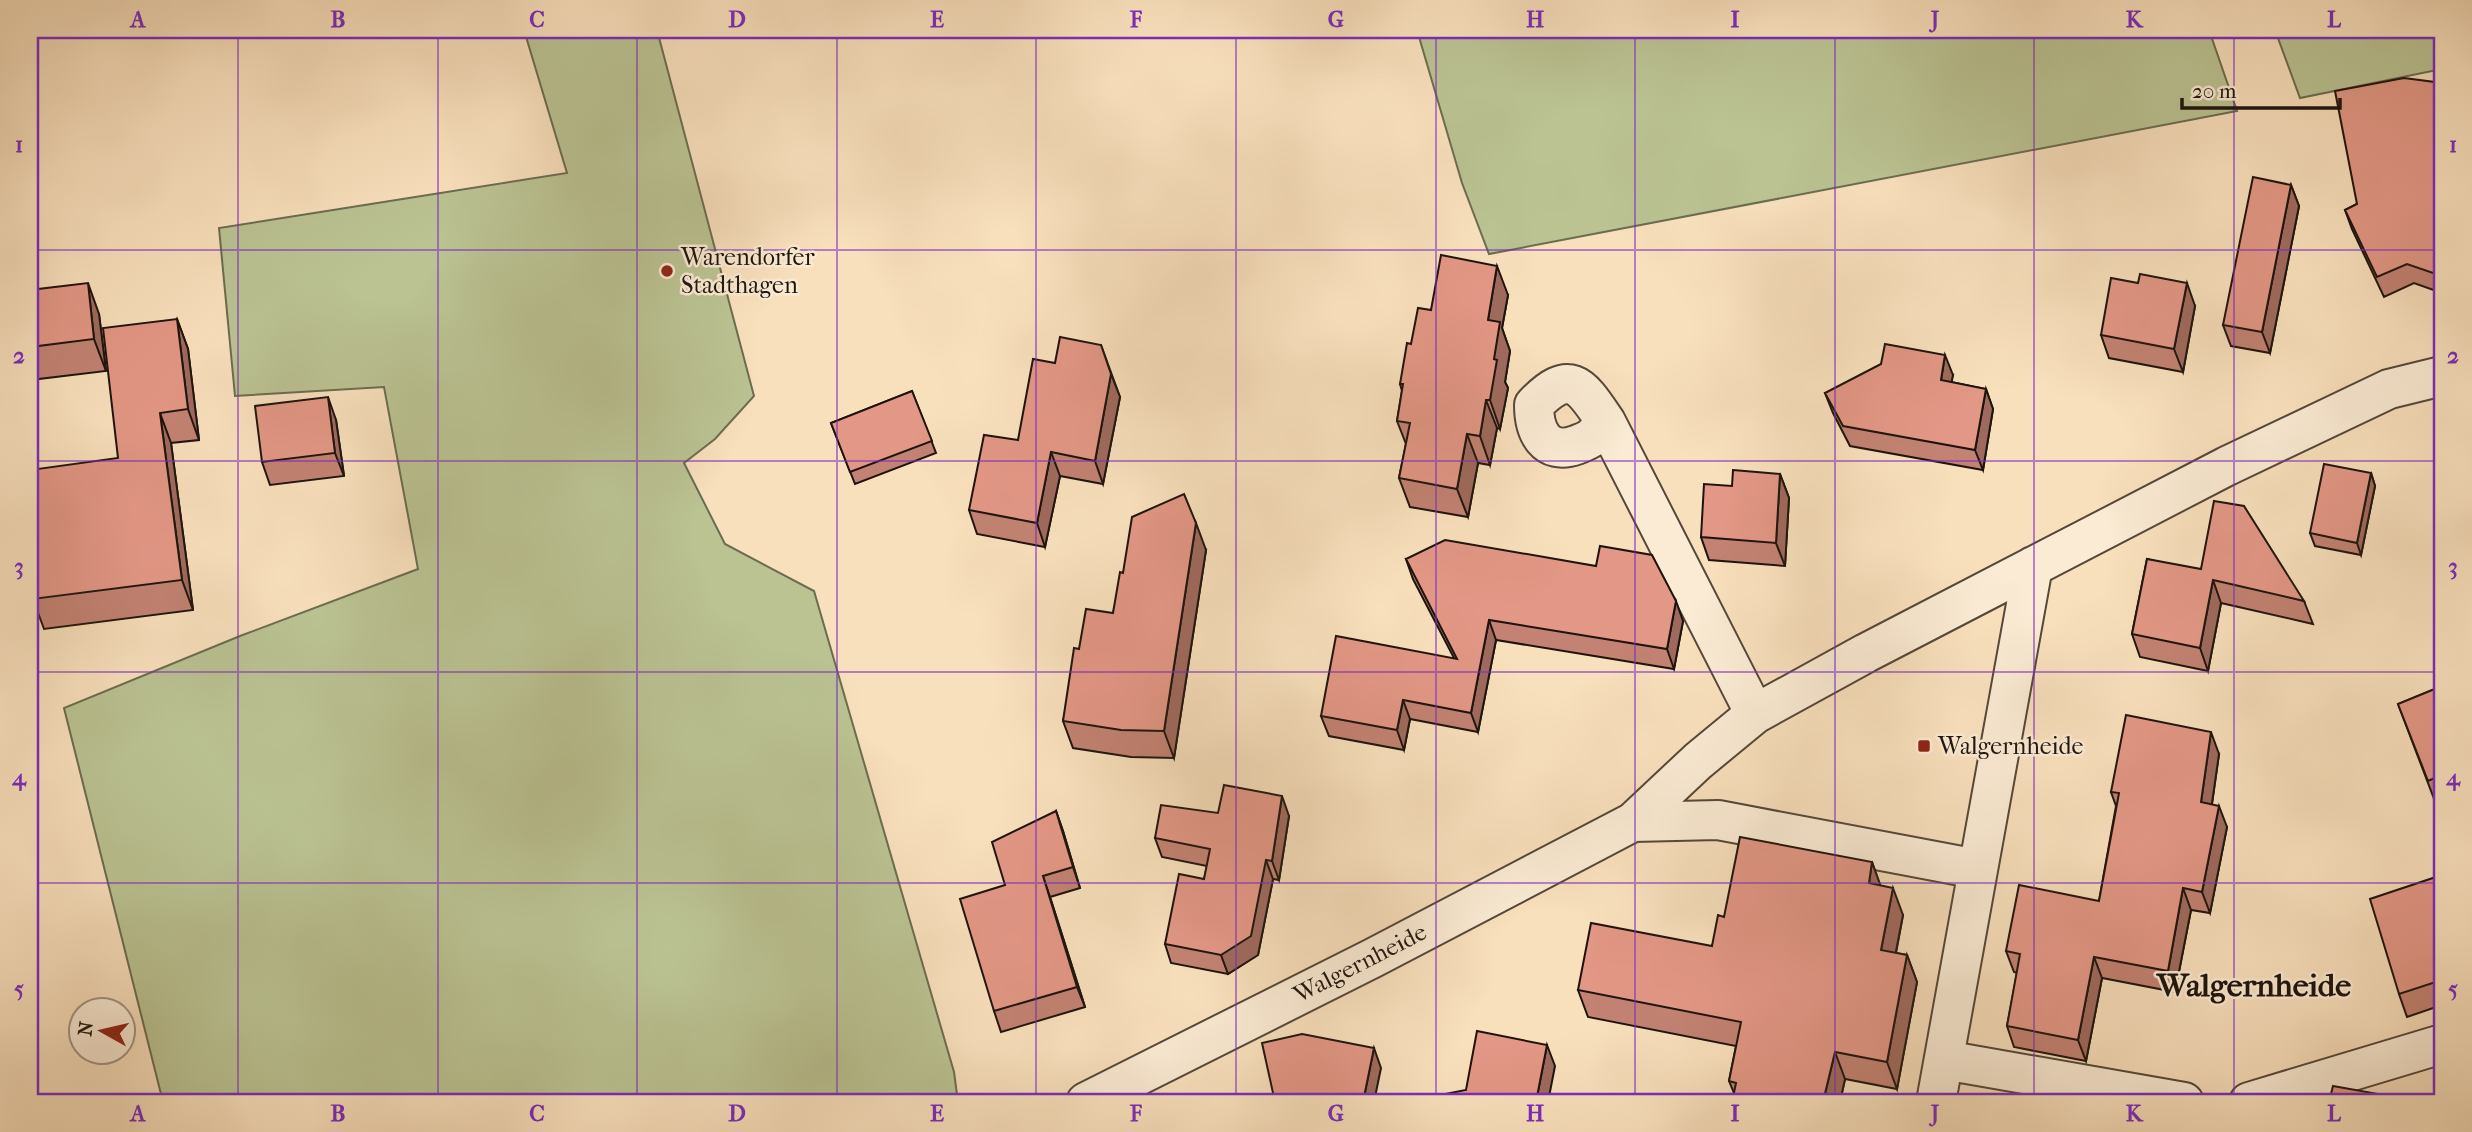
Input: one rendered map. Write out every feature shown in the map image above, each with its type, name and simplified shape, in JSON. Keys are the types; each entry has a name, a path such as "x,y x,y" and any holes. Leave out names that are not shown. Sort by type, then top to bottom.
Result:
{"street":[{"name":"Walgernheide","path":"1086,1102 1373,958 1633,822 1698,761 1755,714 1867,653 2227,466 2376,395 2389,389 2441,382"},
{"path":"1606,422 1755,714"},
{"path":"1936,1102 2033,566"},
{"name":"Walgernheide","path":"1633,822 1718,820 1977,869"},
{"path":"2249,1102 2442,1044"},
{"path":"1944,1060 2185,1102"}],"green space":[{"path":"524,30 657,30 754,396 715,439 684,463 725,544 814,591 954,1072 958,1102 163,1102 64,708 240,636 418,569 384,387 235,396 219,228 567,173"},
{"path":"1417,30 2209,30 2237,111 1489,254 1462,183"},
{"path":"2275,30 2442,30 2442,69 2300,98"}],"building":[{"path":"2404,78 2442,83 2442,257 2436,274 2407,264 2377,277 2345,210 2357,204 2335,91"},
{"path":"2253,177 2291,185 2262,332 2223,325"},
{"path":"1441,255 1497,266 1488,320 1500,322 1490,400 1486,400 1480,436 1467,434 1457,489 1399,478 1410,423 1397,421 1407,343 1411,344 1418,308 1431,310"},
{"path":"2140,274 2187,283 2174,349 2101,335 2111,278 2138,283"},
{"path":"88,283 94,339 30,347 30,290"},
{"path":"177,319 188,409 160,413 182,580 33,599 30,571 30,470 118,458 103,328"},
{"path":"1060,337 1101,345 1111,374 1095,461 1051,452 1037,523 969,510 984,435 1018,440 1033,359 1055,363"},
{"path":"1885,344 1945,355 1941,380 1986,389 1975,450 1843,426 1825,393 1881,364"},
{"path":"912,391 932,441 850,472 831,423"},
{"path":"328,397 335,453 262,462 255,406"},
{"path":"2324,464 2371,473 2357,543 2310,533"},
{"path":"1733,470 1780,474 1776,543 1701,537 1704,484 1732,486"},
{"path":"1184,494 1196,523 1164,731 1121,730 1063,721 1074,648 1079,649 1086,609 1113,613 1132,517"},
{"path":"2214,501 2244,506 2304,601 2213,580 2200,648 2132,634 2147,559 2201,569"},
{"path":"1445,540 1596,566 1600,546 1652,555 1676,601 1667,649 1489,620 1471,713 1403,700 1397,730 1321,716 1336,636 1457,659 1406,559"},
{"path":"2442,686 2442,775 2428,781 2398,704"},
{"path":"2126,715 2211,732 2201,802 2219,806 2202,892 2183,888 2168,971 2094,957 2078,1040 2007,1026 2020,954 2006,951 2019,885 2099,901 2119,793 2111,792"},
{"path":"1224,785 1282,796 1272,861 1266,860 1251,936 1221,955 1165,944 1179,874 1204,879 1210,849 1155,838 1161,805 1218,813"},
{"path":"1056,811 1073,867 1043,876 1077,987 994,1011 960,899 1005,885 992,842"},
{"path":"1740,837 1872,862 1869,883 1893,888 1881,950 1907,955 1887,1062 1835,1052 1823,1102 1732,1102 1736,1083 1729,1081 1741,1022 1578,990 1591,923 1712,946 1718,915 1724,917"},
{"path":"2442,875 2442,980 2399,994 2370,899"},
{"path":"1477,1031 1547,1045 1536,1102 1404,1102 1466,1090"},
{"path":"1302,1034 1374,1048 1363,1102 1275,1102 1262,1043"},
{"path":"2333,1086 2378,1094 2376,1102 2329,1102"}],"place":[{"name":"Warendorfer Stadthagen","path":"667,271"},
{"name":"Walgernheide","path":"1924,746"}],"district":[{"name":"Walgernheide","path":"2254,985"}]}
